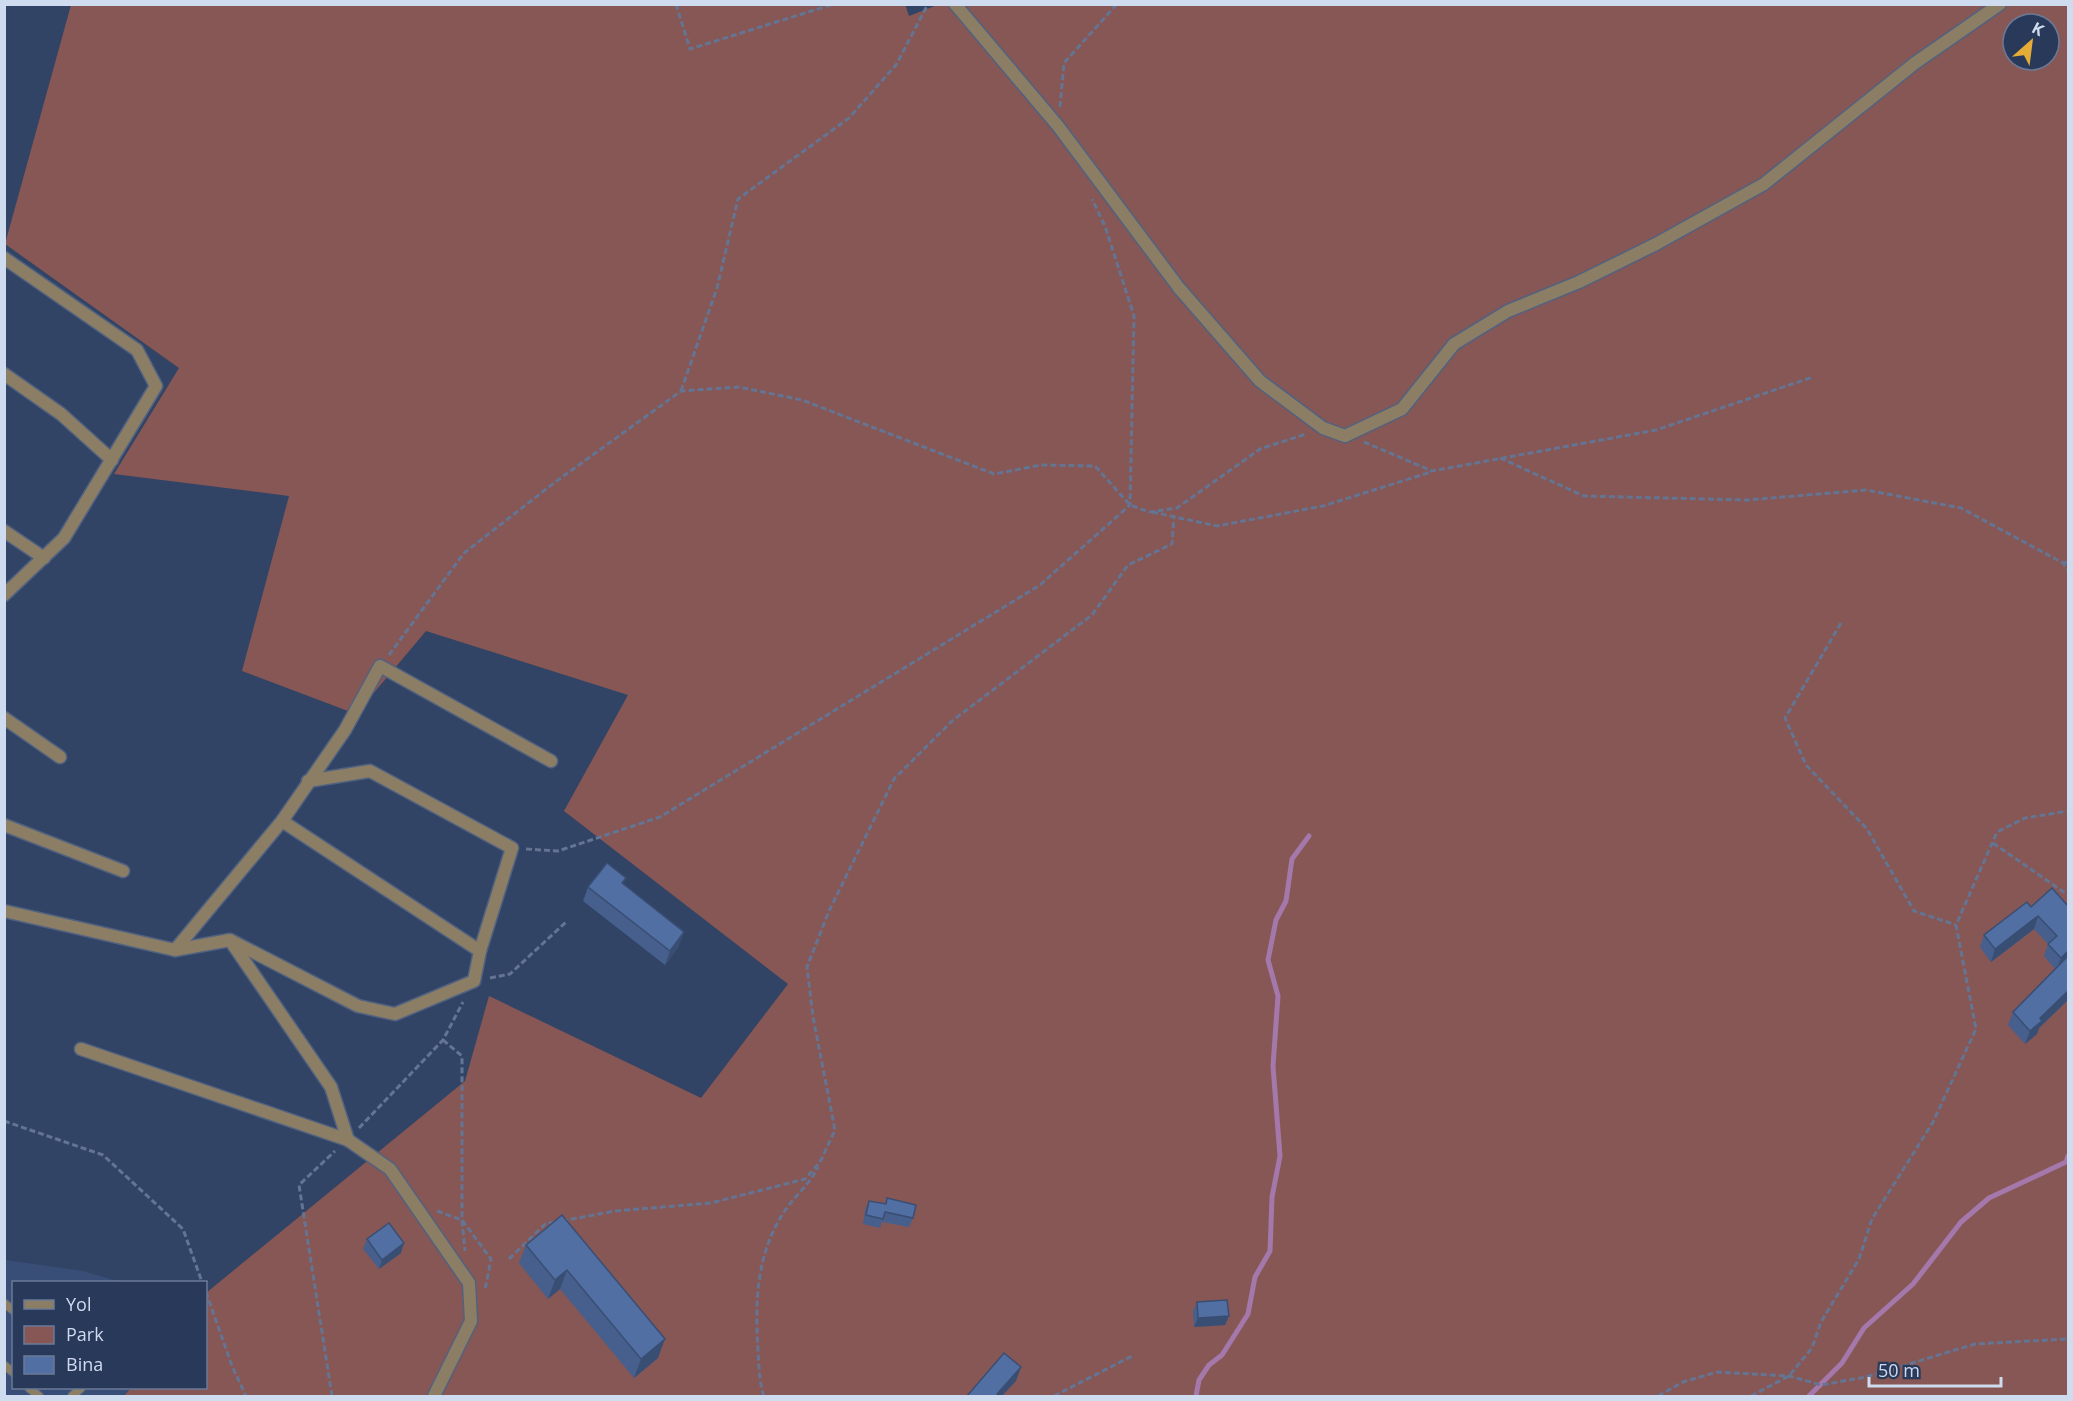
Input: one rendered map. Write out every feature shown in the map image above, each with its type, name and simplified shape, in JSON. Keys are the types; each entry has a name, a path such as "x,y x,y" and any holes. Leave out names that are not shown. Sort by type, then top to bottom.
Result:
{"street":[{"path":"956,4 1058,126 1179,288 1260,381 1323,428 1345,436 1401,409 1454,344 1490,322 1656,244 1764,184 1915,63 2000,4"},
{"path":"4,258 137,350 156,386 64,538 4,595"},
{"path":"4,374 61,414 112,460"},
{"path":"4,531 44,558"},
{"path":"174,950 282,821 345,730 380,666 551,761"},
{"path":"4,718 60,758"},
{"path":"4,911 174,950 230,940 358,1006 395,1014 474,981 480,951 512,848 370,771 308,781"},
{"path":"282,821 480,951"},
{"path":"4,825 123,871"},
{"path":"230,940 331,1087 348,1140"},
{"path":"81,1048 348,1140 390,1169 469,1283 471,1321 434,1396"}],"path":[{"path":"676,4 690,49 834,4"},
{"path":"681,391 717,288 738,199 849,118 896,65 928,4"},
{"path":"1058,126 1064,63 1117,4"},
{"path":"512,848 558,851 660,817 1040,585 1130,505 1134,316 1105,226 1091,196"},
{"path":"380,666 464,553 554,483 681,391 739,387 802,400 994,474 1041,465 1095,466 1130,505 1149,512 1217,526 1323,506 1432,471 1656,430 1813,377"},
{"path":"1149,512 1177,508 1260,449 1323,428"},
{"path":"1345,436 1432,471"},
{"path":"1500,458 1584,496 1748,500 1866,490 1961,508 2062,563 2068,570"},
{"path":"764,1396 757,1329 757,1284 766,1245 783,1214 812,1178 835,1130 813,1017 807,967 829,911 894,779 952,721 1092,615 1128,565 1172,544 1174,517"},
{"path":"2062,563 2068,562"},
{"path":"1840,623 1785,718 1806,765 1867,829 1914,911 1956,925"},
{"path":"1751,1396 1789,1376 1812,1348 1821,1322 1859,1259 1872,1219 1933,1122 1976,1029 1956,925 1998,832 2025,818 2068,811"},
{"path":"1993,843 2068,895"},
{"path":"332,1396 299,1185 348,1140 443,1040 474,981 510,974 566,922"},
{"path":"443,1040 462,1056 462,1220 469,1283"},
{"path":"4,1121 103,1155 183,1229 202,1281"},
{"path":"509,1259 546,1224 615,1210 711,1203 805,1179 820,1162"},
{"path":"207,1295 232,1366 246,1396"},
{"path":"1658,1396 1683,1382 1718,1372 1789,1376 1821,1385 1866,1377 1975,1344 2068,1339"},
{"path":"1054,1396 1134,1355"}],"shaded area":[{"path":"5,1260 83,1271 117,1281 12,1281 12,1389 130,1389 124,1396 5,1396"}],"green space":[{"path":"905,4 909,16 940,4 2068,5 2068,1396 124,1396 130,1389 207,1389 207,1292 465,1081 489,996 701,1098 788,984 564,811 628,695 426,631 356,714 242,671 289,496 114,474 179,368 5,244 71,5"}],"building":[{"path":"607,863 626,878 622,883 684,932 670,951 588,887"},
{"path":"2052,888 2068,906 2068,951 2061,958 2048,944 2057,936 2038,916 1995,949 1984,935 2027,902 2031,907"},
{"path":"2068,956 2068,991 2040,1018 2042,1021 2030,1031 2013,1012"},
{"path":"887,1198 916,1205 913,1218 885,1212 883,1219 866,1215 869,1201 886,1204"},
{"path":"562,1215 665,1339 641,1359 567,1270 555,1280 526,1245"},
{"path":"389,1223 404,1243 382,1260 367,1239"},
{"path":"1227,1300 1229,1316 1198,1318 1197,1302"},
{"path":"1004,1353 1021,1367 997,1394 1000,1396 967,1396"}],"waterway":[{"path":"1196,1396 1199,1380 1209,1365 1222,1355 1248,1314 1255,1277 1270,1251 1272,1197 1280,1156 1273,1066 1278,996 1268,960 1276,920 1286,901 1292,859 1309,836"},
{"path":"1809,1396 1842,1363 1864,1328 1913,1284 1961,1222 1989,1198 2066,1162 2068,1156"}]}
